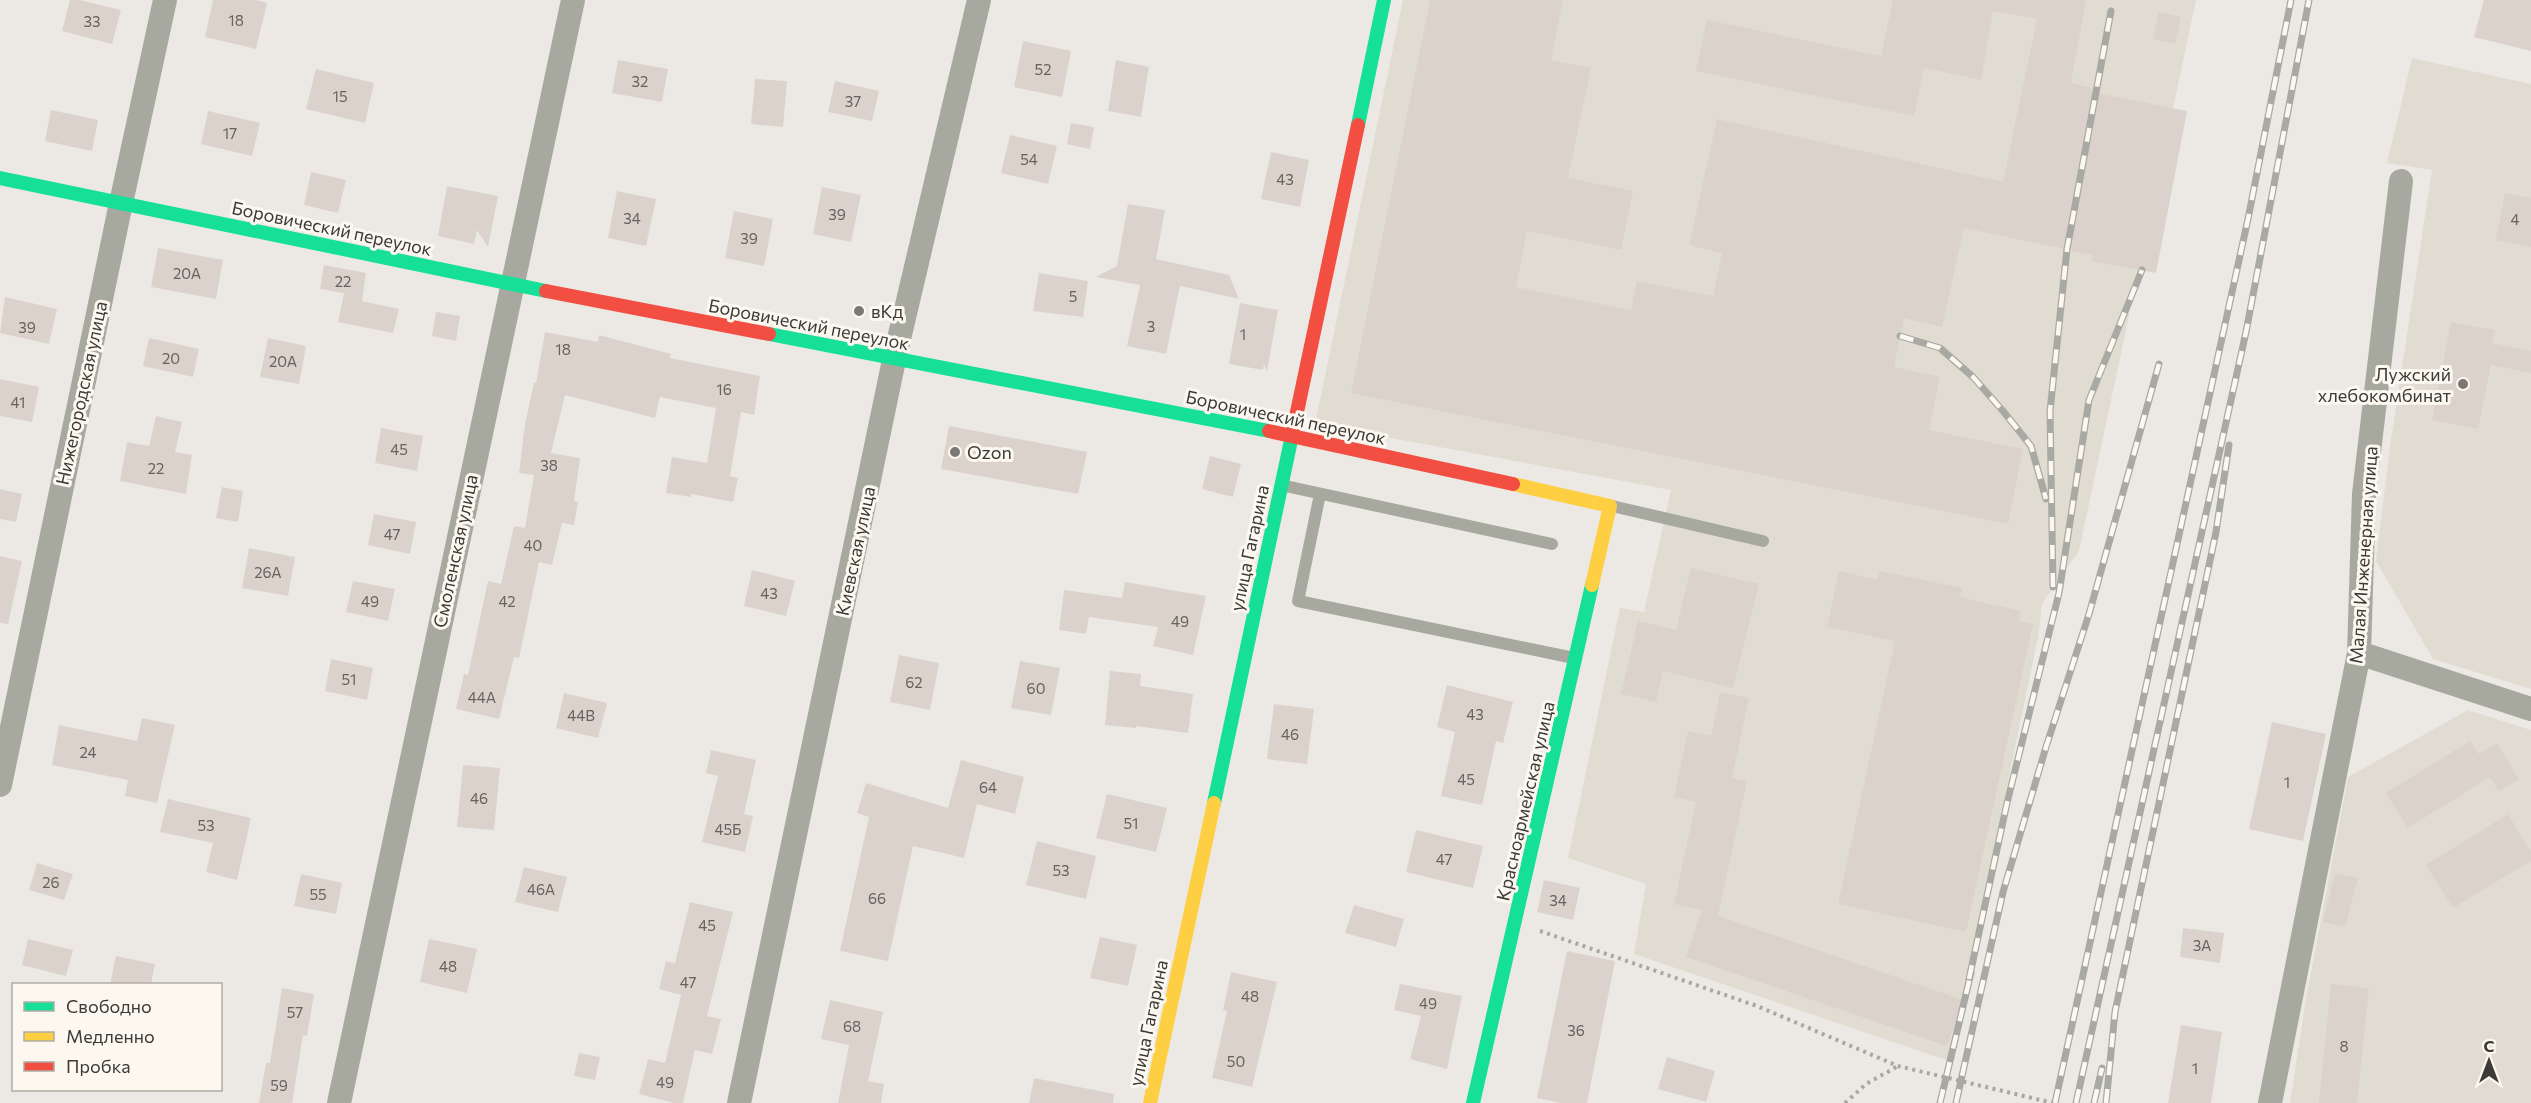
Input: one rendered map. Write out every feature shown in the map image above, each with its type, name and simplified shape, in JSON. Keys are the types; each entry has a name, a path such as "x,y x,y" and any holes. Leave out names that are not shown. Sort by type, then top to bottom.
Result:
{"street":[{"name":"Нижегородская улица","path":"0,786 165,0"},
{"name":"Смоленская улица","path":"339,1103 573,0"},
{"name":"Киевская улица","path":"739,1103 894,360 979,0"},
{"name":"улица Гагарина","path":"1150,1103 1384,0"},
{"name":"Боровический переулок","path":"0,178 511,284 894,360 1291,435 1610,506"},
{"name":"Малая Инженерная улица","path":"2270,1103 2359,653 2364,494 2401,181"},
{"name":"Красноармейская улица","path":"1473,1103 1610,506"},
{"path":"2359,653 2531,709"}],"lane":[{"path":"1280,485 1552,544"},
{"path":"1320,494 1299,601 1576,658"},
{"path":"1610,506 1763,541"}],"path":[{"path":"1537,930 1757,1006 1898,1066 2053,1103"},
{"path":"1845,1103 1866,1084 1898,1066"}],"shaded area":[{"path":"1403,0 2196,0 2079,551 2042,604 2038,638 1949,1061 1634,954 1646,884 1568,858 1620,608 1644,612 1671,490 1315,424"},
{"name":"Лужский хлебокомбинат","path":"2412,58 2531,84 2531,689 2433,659 2376,561 2390,446 2432,170 2387,163"},
{"path":"2468,710 2531,730 2531,1103 2290,1103 2306,999 2348,777"}],"building":[{"path":"70,0 80,0 121,10 112,44 62,31"},
{"path":"213,0 256,0 267,3 256,49 205,37"},
{"path":"1430,0 1563,0 1551,60 1591,68 1568,178 1633,191 1621,250 1527,231 1516,287 1631,310 1637,281 1713,296 1722,253 1689,245 1717,119 2003,182 2037,19 1993,11 1981,80 1924,68 1914,116 1696,71 1707,20 1881,56 1893,0 2086,0 2071,83 2092,88 2091,92 2187,111 2156,273 2091,261 2092,255 1964,228 1942,327 1904,318 1894,367 1940,377 1929,430 2023,449 2008,524 1351,393"},
{"path":"2484,0 2531,0 2531,51 2474,37"},
{"path":"2159,12 2181,17 2175,44 2153,39"},
{"path":"1023,41 1071,51 1062,97 1014,87"},
{"path":"618,60 668,69 662,102 612,93"},
{"path":"1116,60 1149,67 1141,117 1108,111"},
{"path":"316,69 374,83 365,123 306,109"},
{"path":"755,79 787,81 783,127 751,124"},
{"path":"835,81 879,91 872,121 828,112"},
{"path":"51,110 98,120 92,151 45,141"},
{"path":"208,111 260,123 252,156 201,144"},
{"path":"1071,123 1094,127 1090,149 1067,144"},
{"path":"1010,135 1057,146 1048,184 1001,173"},
{"path":"1271,152 1309,160 1300,207 1261,199"},
{"path":"311,172 346,180 338,213 304,205"},
{"path":"447,186 498,196 488,247 477,230 474,244 438,236"},
{"path":"822,187 861,195 851,242 813,234"},
{"path":"617,191 656,199 646,246 608,238"},
{"path":"2505,193 2531,198 2531,247 2496,240"},
{"path":"1128,204 1165,210 1156,259 1229,275 1239,299 1180,286 1166,354 1127,346 1140,285 1096,277 1117,266"},
{"path":"734,211 773,219 764,266 725,258"},
{"path":"158,248 223,260 216,299 151,287"},
{"path":"324,265 366,273 362,301 399,309 393,333 338,322 344,293 320,289"},
{"path":"1039,273 1088,281 1083,317 1033,311"},
{"path":"5,297 57,309 49,344 0,333"},
{"path":"1240,303 1278,310 1267,371 1264,364 1263,370 1229,364"},
{"path":"436,312 460,316 456,341 432,336"},
{"name":"Лужский хлебокомбинат","path":"2451,322 2495,330 2492,343 2531,351 2531,373 2491,365 2478,429 2432,420"},
{"path":"545,332 598,342 599,335 671,354 670,358 760,376 754,415 741,412 730,476 738,478 733,502 691,494 691,497 666,493 672,457 707,463 716,408 660,397 655,418 565,395 551,453 580,458 574,501 578,502 574,525 562,523 552,565 539,562 519,658 514,657 499,719 456,709 464,674 468,675 488,581 501,584 514,526 525,528 534,475 519,473 525,424 534,383 536,383"},
{"path":"149,338 199,349 193,377 143,366"},
{"path":"268,338 306,346 299,384 260,377"},
{"path":"0,379 39,387 32,422 0,416"},
{"path":"156,416 182,422 175,452 192,455 186,494 120,481 127,442 149,446"},
{"path":"949,426 1087,452 1078,494 941,469"},
{"path":"381,428 423,436 417,471 375,463"},
{"path":"1210,456 1241,464 1233,497 1202,489"},
{"path":"222,487 243,491 238,522 216,518"},
{"path":"0,489 22,494 16,522 0,519"},
{"path":"374,514 416,522 410,554 368,545"},
{"path":"249,548 295,557 288,596 242,588"},
{"path":"0,556 22,561 8,624 0,623"},
{"path":"1691,568 1759,584 1733,688 1663,671 1656,702 1621,694 1638,621 1676,630"},
{"path":"752,570 795,581 786,616 744,606"},
{"path":"1839,571 1878,580 1879,571 1962,588 1960,597 2021,611 2019,621 2033,624 1966,932 1838,904 1895,641 1827,627"},
{"path":"353,581 395,589 388,621 346,612"},
{"path":"1125,582 1206,596 1193,655 1153,646 1158,627 1089,617 1086,634 1059,630 1064,590 1122,598"},
{"path":"899,655 939,663 930,710 890,702"},
{"path":"331,659 373,668 367,700 325,691"},
{"path":"1020,661 1060,668 1051,715 1011,708"},
{"path":"1110,671 1141,674 1140,686 1193,694 1188,733 1136,726 1136,728 1105,725"},
{"path":"1447,685 1513,702 1503,743 1496,741 1482,805 1441,796 1455,732 1437,727"},
{"path":"1720,692 1749,698 1732,778 1747,781 1718,916 1963,1000 1947,1046 1686,957 1702,910 1674,904 1696,802 1674,797 1688,731 1711,736"},
{"path":"564,693 607,703 598,738 556,728"},
{"path":"1274,704 1314,709 1307,764 1267,759"},
{"path":"142,718 175,725 157,803 125,796 128,780 52,765 59,725 137,741"},
{"path":"2272,722 2326,734 2303,841 2249,829"},
{"path":"2470,741 2479,754 2497,743 2519,779 2499,791 2490,777 2408,828 2386,793"},
{"path":"711,750 756,760 744,814 753,816 745,852 702,842 718,776 706,773"},
{"path":"961,760 1024,777 1015,814 977,804 964,858 913,846 888,961 840,951 869,817 857,813 866,783 948,808"},
{"path":"463,765 500,768 494,830 457,827"},
{"path":"1107,794 1167,808 1156,852 1096,838"},
{"path":"168,799 251,818 237,880 206,872 213,843 160,832"},
{"path":"2508,814 2531,852 2531,861 2453,908 2426,865"},
{"path":"1416,830 1483,846 1473,888 1406,872"},
{"path":"1037,841 1096,856 1086,899 1026,885"},
{"path":"37,863 73,874 64,900 29,890"},
{"path":"524,867 567,877 558,912 515,902"},
{"path":"2335,873 2358,878 2345,927 2323,922"},
{"path":"301,874 342,883 336,914 294,906"},
{"path":"1544,880 1580,888 1573,920 1537,912"},
{"path":"690,902 733,912 707,1016 721,1019 712,1054 695,1050 683,1103 674,1103 639,1094 648,1059 665,1063 681,995 659,989 666,961 675,963"},
{"path":"1354,905 1404,919 1396,947 1345,933"},
{"path":"2183,928 2224,933 2220,963 2180,957"},
{"path":"1100,937 1137,945 1128,986 1090,978"},
{"path":"28,939 73,950 66,976 22,965"},
{"path":"429,939 477,949 467,993 420,982"},
{"path":"1567,951 1615,961 1587,1103 1561,1103 1537,1098"},
{"path":"116,956 155,964 151,983 110,983"},
{"path":"1231,972 1277,982 1252,1087 1212,1078 1227,1011 1223,1010"},
{"path":"1400,984 1462,996 1447,1069 1410,1059 1421,1016 1394,1010"},
{"path":"2331,984 2369,988 2357,1103 2319,1103"},
{"path":"282,988 314,994 307,1036 303,1035 292,1103 259,1103 266,1063 270,1063"},
{"path":"830,1000 883,1012 868,1081 884,1084 881,1103 838,1103 849,1045 821,1039"},
{"path":"2181,1025 2222,1032 2211,1103 2168,1103"},
{"path":"579,1053 600,1057 595,1080 574,1076"},
{"path":"1667,1057 1715,1071 1706,1102 1658,1089"},
{"path":"1034,1078 1114,1094 1113,1103 1029,1103"}],"railway":[{"path":"2055,1103 2248,219 2291,0"},
{"path":"2076,1103 2246,332 2309,0"},
{"path":"2053,587 2050,411 2067,249 2111,11"},
{"path":"1969,979 2007,803 2059,593 2089,400 2142,270"},
{"path":"1900,336 1940,348 1973,377 2031,446 2046,499"},
{"path":"1956,1103 2003,892 2089,614 2159,364"},
{"path":"2106,1103 2115,1012 2216,532 2229,445"},
{"path":"1940,1103 1971,973"},
{"path":"2094,1103 2102,1068"}],"traffic: fast":[{"path":"1358,125 1384,0"},
{"path":"0,178 546,291"},
{"path":"769,334 1269,431"},
{"path":"1214,803 1294,426"},
{"path":"1473,1103 1592,585"}],"traffic: slow":[{"path":"1513,484 1610,506 1592,585"},
{"path":"1150,1103 1214,803"}],"traffic: jam":[{"path":"1294,426 1358,125"},
{"path":"546,291 769,334"},
{"path":"1269,431 1513,484"}],"place":[{"name":"вКд","path":"859,311"},
{"name":"Лужский хлебокомбинат","path":"2463,384"},
{"name":"Ozon","path":"955,452"}]}
